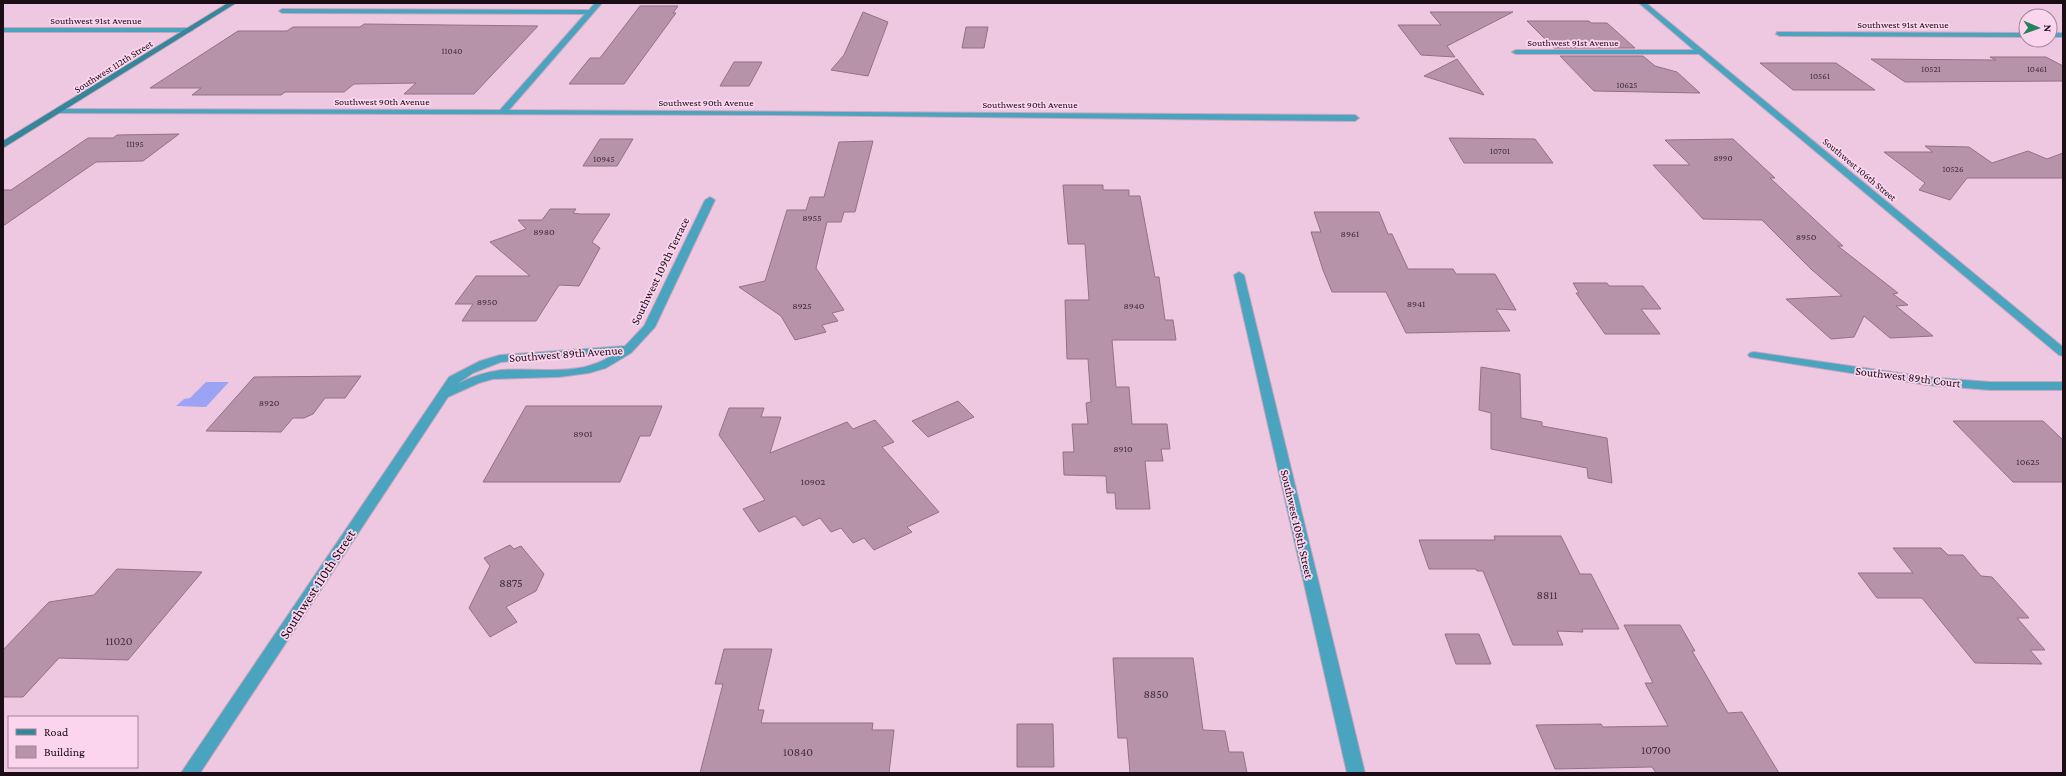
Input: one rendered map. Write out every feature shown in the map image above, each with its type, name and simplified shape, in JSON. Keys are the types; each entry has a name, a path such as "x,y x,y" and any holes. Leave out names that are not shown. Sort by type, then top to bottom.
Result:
{"main road":[{"name":"Southwest 112th Street","path":"3,145 233,3"}],"street":[{"path":"502,112 599,3"},
{"name":"Southwest 106th Street","path":"1642,3 2063,353"},
{"path":"282,11 591,12"},
{"name":"Southwest 91st Avenue","path":"3,30 190,30"},
{"name":"Southwest 91st Avenue","path":"1780,34 2018,35"},
{"name":"Southwest 91st Avenue","path":"1516,52 1701,52"},
{"name":"Southwest 90th Avenue","path":"58,111 502,112 1354,118"},
{"name":"Southwest 109th Terrace","path":"628,349 637,342 649,327 710,200"},
{"name":"Southwest 108th Street","path":"1239,275 1356,773"},
{"name":"Southwest 89th Avenue","path":"442,395 475,379 494,374 570,374 588,371 613,361 628,349"},
{"name":"Southwest 89th Avenue","path":"442,395 453,380 464,372 510,357 528,354 583,354 628,349"},
{"name":"Southwest 89th Court","path":"1754,355 1927,381 1990,386 2063,386"},
{"name":"Southwest 110th Street","path":"190,773 442,395"}],"water":[{"path":"206,382 229,382 206,407 176,406 184,399 190,398"}],"building":[{"path":"640,6 678,6 673,13 676,13 624,84 569,84 590,58 600,58"},
{"path":"863,12 888,22 868,76 831,70 844,55"},
{"path":"1430,12 1513,12 1447,46 1455,57 1421,55 1398,25 1441,25"},
{"path":"1527,21 1589,21 1591,23 1607,23 1635,48 1554,48"},
{"path":"364,24 538,26 474,94 404,94 416,83 354,84 344,92 285,92 281,95 192,95 201,88 150,88 238,31 287,31 293,27 360,27"},
{"path":"966,27 988,27 984,48 962,48"},
{"path":"1560,56 1643,56 1655,66 1677,72 1700,93 1594,91"},
{"path":"1990,57 2046,57 2063,66 2063,81 1905,82 1871,59 1996,60"},
{"path":"1457,59 1484,95 1424,76"},
{"path":"734,62 762,62 749,86 720,86"},
{"path":"1760,63 1836,63 1875,90 1793,90"},
{"path":"179,134 143,161 96,162 3,226 3,190 11,190 88,138 113,138 117,135"},
{"path":"1449,138 1535,139 1553,163 1464,163"},
{"path":"600,139 633,139 617,166 583,166"},
{"path":"1733,139 1775,178 1770,178 1843,246 1838,246 1898,293 1893,294 1908,305 1896,306 1933,336 1890,338 1864,316 1854,337 1831,339 1786,299 1842,296 1811,269 1762,220 1703,219 1653,165 1690,165 1665,140"},
{"path":"873,141 855,212 844,212 841,222 827,222 816,268 844,310 832,313 838,321 822,325 826,332 795,340 781,316 739,287 765,281 787,210 806,210 810,197 824,197 839,142"},
{"path":"1925,146 1969,147 1992,163 2028,151 2047,159 2063,153 2063,178 1967,178 1950,200 1919,190 1925,183 1884,152 1933,152"},
{"path":"1063,185 1103,185 1103,190 1129,190 1129,196 1140,196 1155,277 1159,277 1165,320 1173,320 1176,340 1112,340 1116,387 1129,387 1132,424 1167,424 1170,449 1161,449 1163,461 1145,461 1150,509 1116,509 1115,493 1107,493 1106,476 1064,475 1063,452 1074,452 1072,424 1088,424 1086,403 1091,402 1088,359 1067,359 1065,300 1089,300 1085,244 1068,244"},
{"path":"550,209 576,209 573,213 580,214 610,214 592,242 600,248 579,286 559,285 536,321 462,321 473,304 455,304 476,276 530,276 490,242 526,229 518,220 542,220"},
{"path":"1314,212 1379,212 1388,234 1392,234 1408,269 1453,269 1456,274 1495,274 1516,310 1496,309 1510,331 1406,333 1386,292 1332,292 1323,270 1311,232 1321,232"},
{"path":"1573,283 1607,283 1609,286 1643,286 1661,309 1641,309 1660,334 1605,334 1576,293 1579,293"},
{"path":"1481,367 1520,374 1521,418 1542,422 1542,426 1607,438 1612,483 1588,478 1587,468 1491,449 1491,413 1479,410"},
{"path":"361,376 345,398 325,398 313,414 304,418 293,418 281,432 206,431 254,377"},
{"path":"958,401 974,417 928,437 912,421"},
{"path":"526,406 662,406 650,436 640,436 620,482 483,482"},
{"path":"729,408 764,408 761,417 781,417 770,453 847,422 853,429 875,420 894,442 882,447 939,512 907,527 912,532 874,550 864,538 853,543 841,528 831,532 820,518 803,526 795,516 759,532 743,509 765,500 719,435"},
{"path":"1953,421 2043,421 2063,440 2063,482 2013,482"},
{"path":"1494,536 1561,536 1580,574 1591,574 1619,629 1582,629 1583,632 1557,631 1563,645 1513,645 1483,571 1477,571 1476,569 1429,569 1419,540 1495,540"},
{"path":"510,545 514,549 521,546 544,574 536,591 506,607 517,622 490,637 469,608 490,566 484,558"},
{"path":"1893,548 1941,548 1948,555 1963,555 1981,576 1992,577 2029,618 2017,618 2045,650 2030,650 2042,664 1975,663 1922,598 1877,598 1858,573 1913,573"},
{"path":"117,569 202,572 128,660 59,658 23,697 3,697 3,650 49,602 94,595"},
{"path":"1624,625 1680,625 1695,651 1692,651 1728,713 1742,712 1779,773 1656,773 1652,767 1555,769 1536,725 1601,724 1603,727 1668,726 1645,683 1653,683"},
{"path":"1445,634 1479,634 1491,664 1456,664"},
{"path":"724,649 772,649 758,710 764,710 761,723 873,723 872,730 894,730 889,773 700,773 723,684 715,684"},
{"path":"1113,658 1193,658 1203,730 1225,731 1229,752 1243,752 1247,773 1130,773 1127,738 1118,738"},
{"path":"1017,724 1053,724 1054,767 1017,767"}]}
